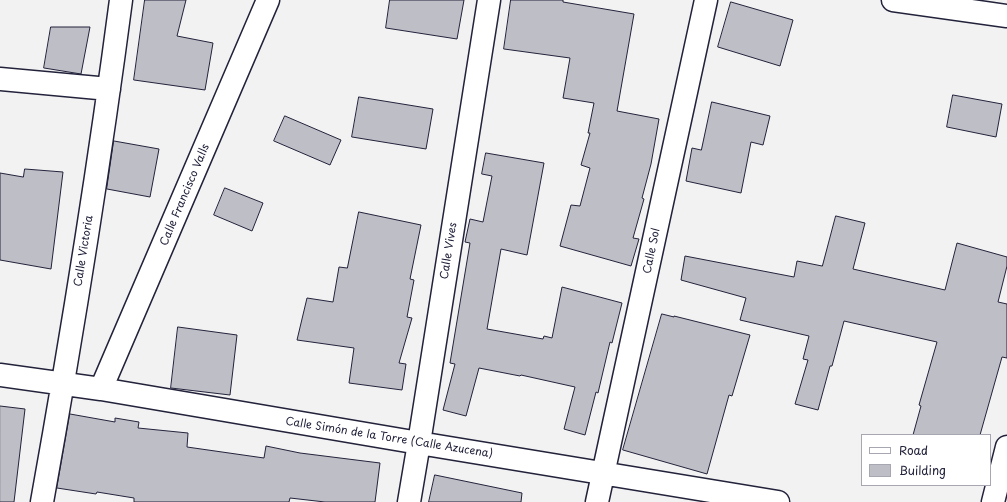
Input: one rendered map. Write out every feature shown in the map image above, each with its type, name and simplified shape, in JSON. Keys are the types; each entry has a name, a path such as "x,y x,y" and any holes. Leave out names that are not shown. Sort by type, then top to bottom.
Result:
{"street":[{"name":"Calle Victoria","path":"42,502 63,384 109,89 120,0"},
{"name":"Calle Francisco Valls","path":"101,390 268,0"},
{"name":"Calle Vives","path":"409,502 489,0"},
{"name":"Calle Sol","path":"597,502 706,0"},
{"path":"892,0 1007,16"},
{"path":"0,79 109,89"},
{"name":"Calle Simón de la Torre (Calle Azucena)","path":"0,375 101,390 419,444 778,502"},
{"path":"993,502 1007,447"}],"building":[{"path":"145,0 186,0 177,36 213,43 205,90 134,80"},
{"path":"390,0 464,0 457,39 386,28"},
{"path":"511,0 563,0 563,2 634,14 617,111 659,119 651,164 642,198 644,199 633,238 639,239 631,266 560,246 571,205 580,206 590,168 581,165 590,133 588,133 594,103 563,98 570,58 504,49"},
{"path":"731,2 793,20 780,66 718,47"},
{"path":"51,27 90,27 81,74 44,68"},
{"path":"953,95 1002,104 996,137 947,127"},
{"path":"359,97 433,109 426,149 352,137"},
{"path":"712,102 770,116 763,145 751,142 741,193 686,181 692,148 701,150"},
{"path":"285,116 341,140 330,165 274,141"},
{"path":"114,141 159,149 150,197 107,189"},
{"path":"486,153 544,163 527,255 501,249 487,329 543,339 544,336 552,338 562,287 622,303 585,435 564,429 575,387 521,375 479,368 466,416 443,410 455,364 450,363 470,243 465,242 470,219 483,222 492,176 482,174"},
{"path":"25,169 63,172 51,269 0,260 0,173 23,177"},
{"path":"225,188 263,203 252,231 214,215"},
{"path":"359,212 421,225 410,279 414,280 407,317 412,318 399,363 406,364 402,390 349,383 354,348 297,340 307,298 333,302 339,267 347,268"},
{"path":"836,216 865,223 853,269 945,290 957,243 1007,257 1007,266 998,302 1007,304 1007,358 1002,357 980,434 913,434 921,406 919,405 937,342 844,321 818,410 795,404 808,360 803,359 809,336 740,320 746,298 681,280 685,256 794,277 797,261 822,266"},
{"path":"662,314 750,335 732,396 729,395 707,474 623,450"},
{"path":"178,327 237,335 230,395 171,388"},
{"path":"0,406 25,409 14,502 0,502"},
{"path":"70,414 115,422 115,418 139,422 138,428 188,433 187,447 264,458 266,446 300,453 380,463 375,502 325,502 290,498 289,502 134,502 134,498 57,488"},
{"path":"435,475 522,493 521,502 429,502"}]}
